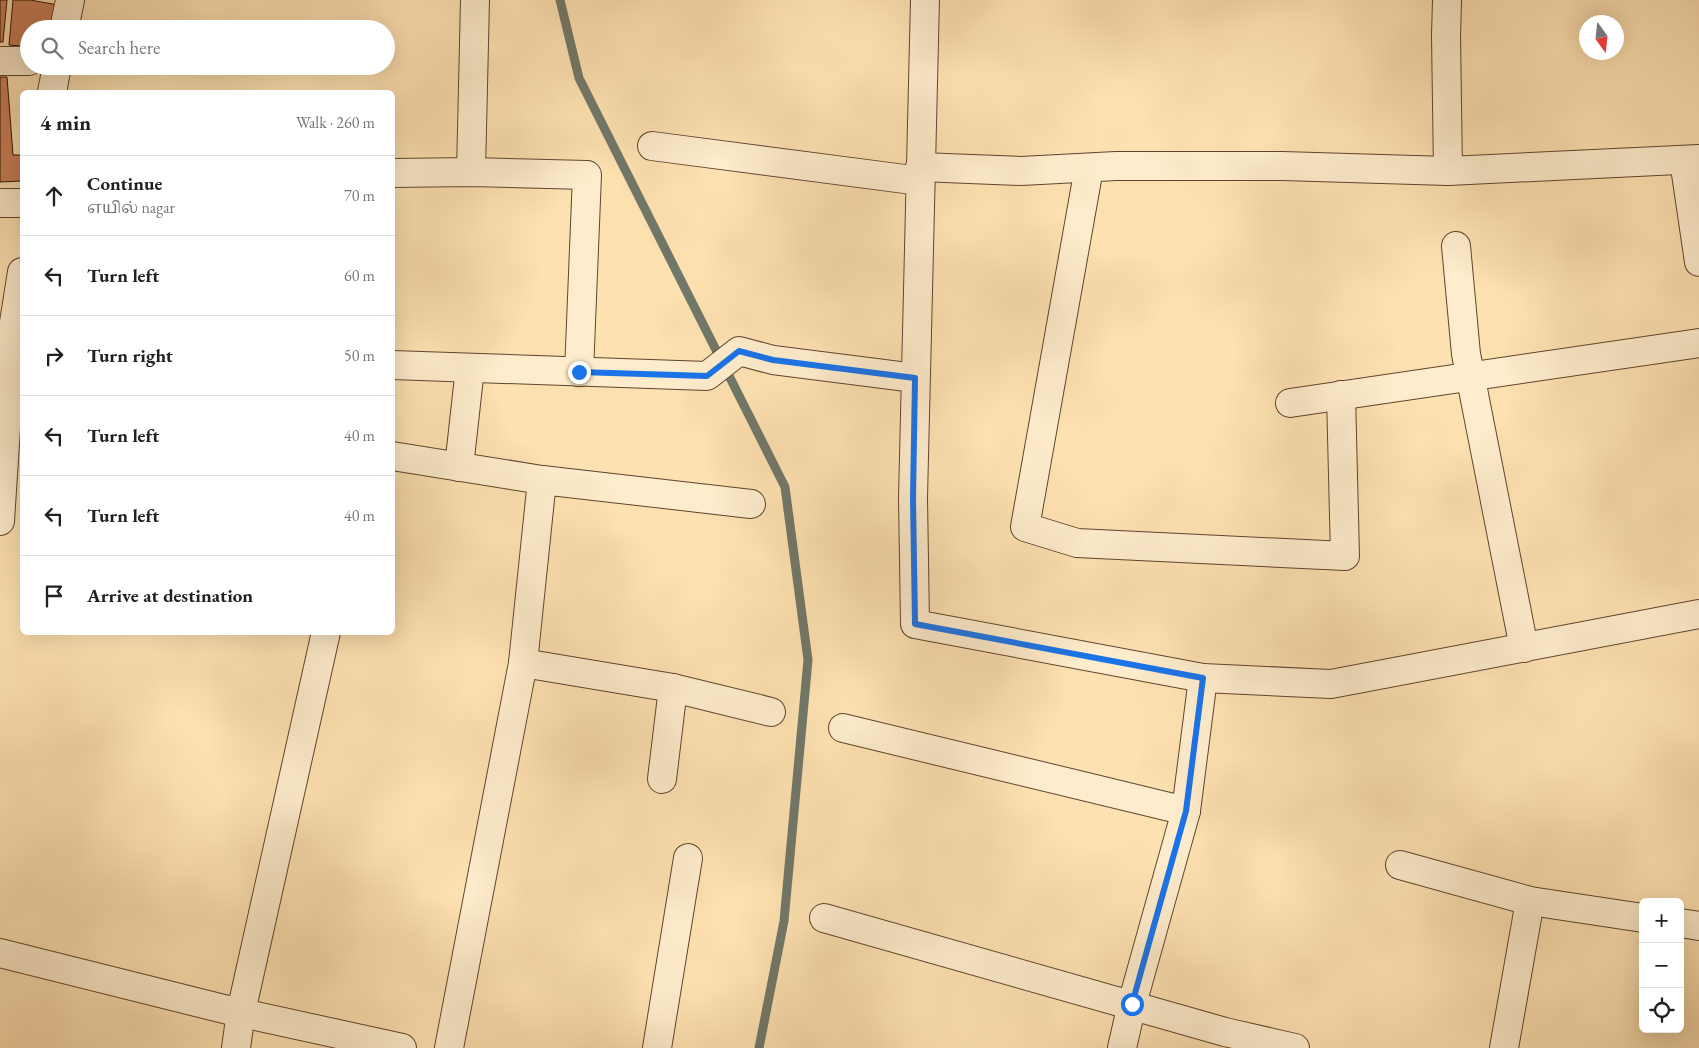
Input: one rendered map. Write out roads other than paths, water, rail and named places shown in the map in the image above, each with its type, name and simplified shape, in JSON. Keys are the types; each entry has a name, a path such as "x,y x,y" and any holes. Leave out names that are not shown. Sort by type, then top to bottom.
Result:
{"street":[{"path":"66,20 70,0"},
{"path":"471,172 475,0"},
{"path":"925,0 913,498 915,624 1203,678 1331,684 1699,614"},
{"path":"1447,0 1448,170"},
{"path":"0,61 20,61"},
{"path":"52,90 55,75"},
{"path":"652,146 920,174 1089,168 1282,166 1448,170 1691,160 1699,262"},
{"path":"1089,168 1026,526 1077,543 1345,556 1341,395"},
{"path":"395,172 587,175 579,372"},
{"path":"0,203 20,203"},
{"path":"1456,246 1466,354 1524,648"},
{"path":"0,521 12,335 8,316 20,282"},
{"path":"1290,403 1699,343"},
{"path":"395,365 707,376 739,351 773,360 915,378"},
{"path":"459,467 470,368"},
{"path":"395,456 542,480 751,504"},
{"path":"450,1048 523,663 542,480"},
{"path":"236,1048 240,1012 325,635"},
{"path":"523,663 674,688 771,712"},
{"path":"1122,1048 1132,1004 1186,811 1203,678"},
{"path":"662,779 674,688"},
{"path":"843,728 1186,811"},
{"path":"657,1048 688,858"},
{"path":"1400,865 1530,901 1639,917"},
{"path":"1504,1048 1530,901"},
{"path":"824,918 1132,1004 1225,1032 1295,1048"},
{"path":"1684,924 1699,926"},
{"path":"0,953 240,1012 402,1048"}],"waterway":[{"path":"560,0 579,78 785,487 808,660 784,921 759,1048"}]}
